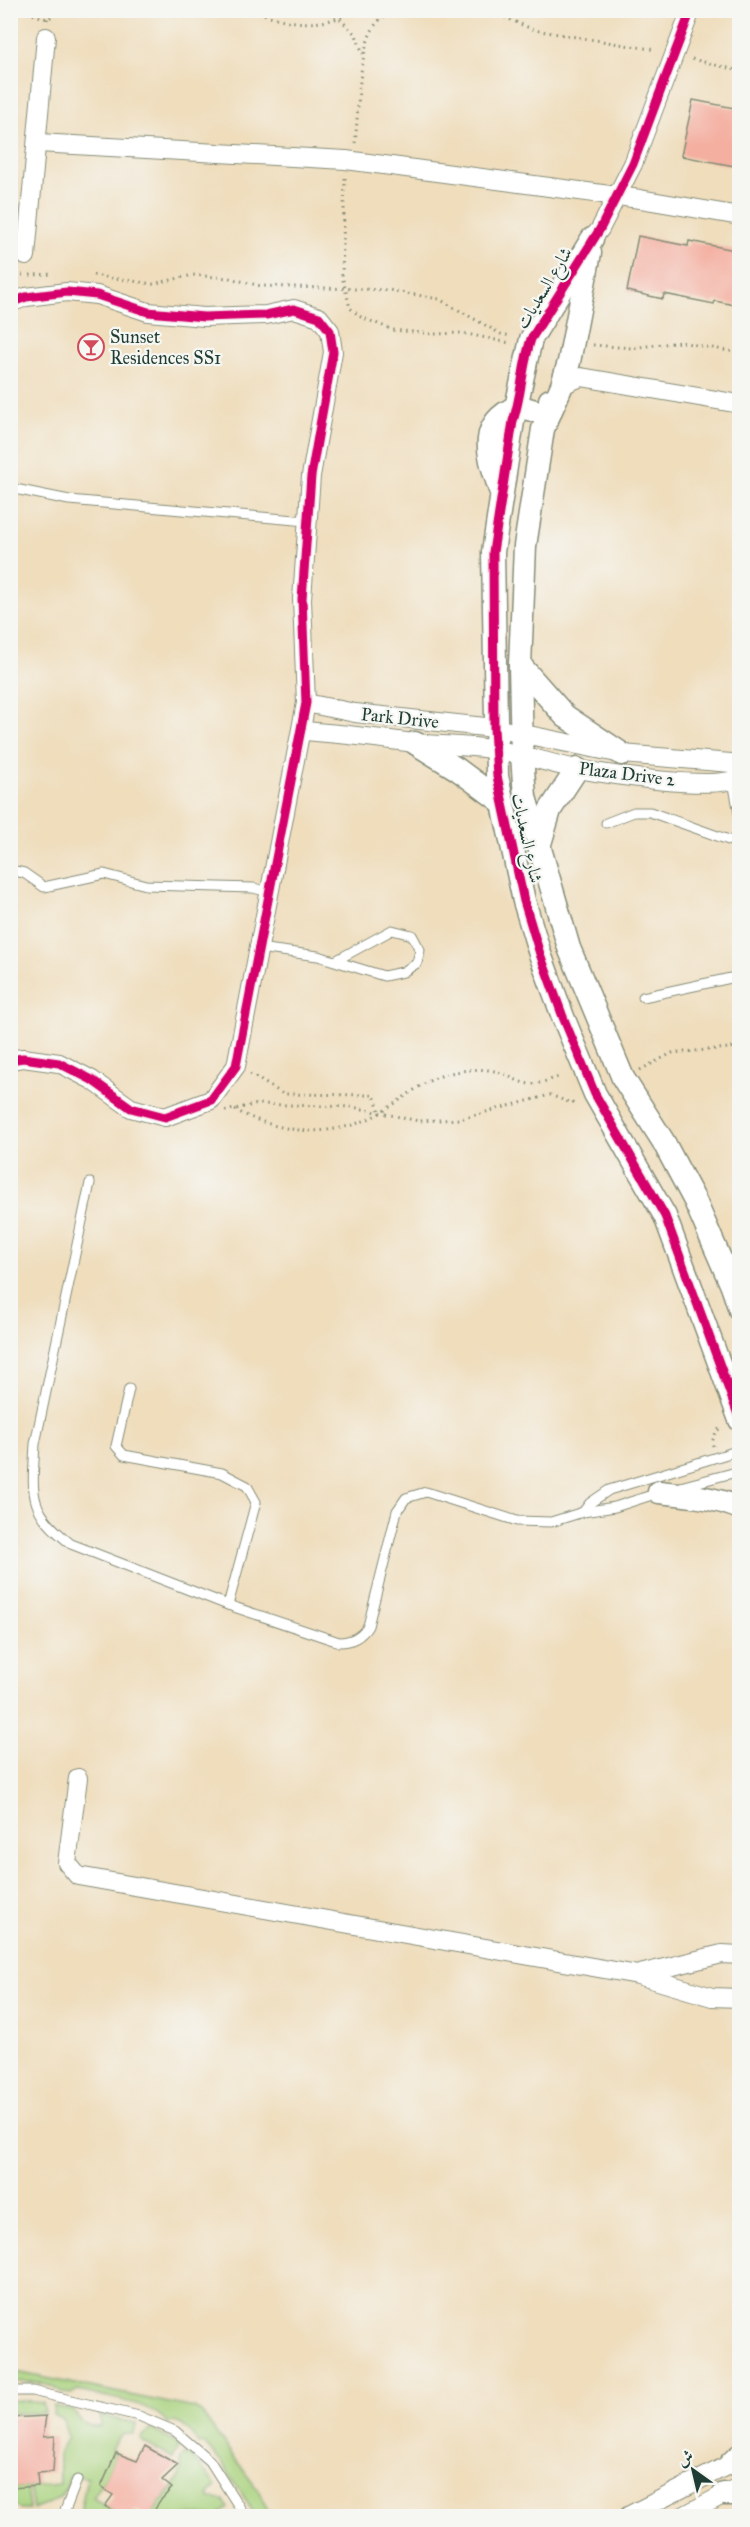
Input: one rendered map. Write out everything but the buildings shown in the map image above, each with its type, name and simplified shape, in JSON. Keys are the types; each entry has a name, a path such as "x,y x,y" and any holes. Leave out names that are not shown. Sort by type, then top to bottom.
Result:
{"street":[{"path":"592,239 600,229 633,164 691,10"},
{"path":"26,256 46,37"},
{"path":"38,143 346,160 740,216"},
{"name":"شارع السعديات","path":"592,239 531,333 518,406 513,421 493,552 497,776 524,901 540,954 595,1094 665,1216 740,1420"},
{"name":"شارع السعديات","path":"592,239 574,336 562,385 543,429 525,546 520,665 525,797 569,948 622,1078 663,1141 695,1201 740,1310"},
{"path":"10,303 26,297 67,292 98,295 148,312 204,317 266,315 294,309 319,317 330,331 333,352 310,476 302,599 306,703 236,1066 211,1100 165,1117 131,1108 92,1080 59,1064 23,1058 10,1060"},
{"path":"531,333 574,336"},
{"path":"518,406 549,415 559,358 574,336"},
{"path":"562,385 581,377 740,404"},
{"path":"520,665 565,716 622,754"},
{"name":"Park Drive","path":"306,703 354,714 495,739"},
{"name":"Park Drive","path":"301,731 457,745 495,739"},
{"path":"495,739 522,744"},
{"path":"415,743 457,769 502,803"},
{"name":"Plaza Drive 2","path":"522,744 731,763 737,776 700,784 577,769 522,744"},
{"path":"539,847 550,810 577,769"},
{"path":"659,1492 697,1496 740,1508"},
{"path":"78,1778 67,1863 78,1876 638,1975 712,1997 740,1998"},
{"path":"638,1975 722,1954 740,1955"},
{"path":"628,2517 737,2459"},
{"path":"683,2517 734,2491"}],"lane":[{"path":"10,488 69,500 308,521"},
{"path":"737,776 740,819"},
{"path":"606,823 634,812 650,812 740,844"},
{"path":"10,870 24,873 44,887 104,874 147,885 253,888 270,892"},
{"path":"259,948 318,956 335,962 384,976 403,972 417,963 420,950 412,935 392,930 335,962"},
{"path":"643,998 740,976"},
{"path":"90,1183 35,1444 33,1479 36,1507 50,1527 71,1544 228,1605 339,1642 346,1642 359,1637 368,1626 397,1511 412,1494 432,1494 517,1521 534,1523 615,1507 659,1492 740,1471"},
{"path":"129,1389 116,1446 124,1455 222,1473 247,1486 256,1502 228,1605"},
{"path":"583,1512 590,1503 609,1490 740,1450"},
{"path":"10,2391 32,2391 139,2416 175,2431 191,2442 210,2461 245,2517"},
{"path":"63,2517 77,2480"},
{"path":"10,2513 17,2517"}],"path":[{"path":"29,10 32,14 47,19 64,10"},
{"path":"253,10 274,19 297,24 318,24 340,19 355,10"},
{"path":"372,10 379,20"},
{"path":"398,10 379,20 369,38 364,54 355,142 346,160 342,276 351,308 361,317 393,330 433,334 462,333 483,336 508,344 531,333"},
{"path":"488,10 534,30 634,44 740,70"},
{"path":"340,19 356,35 364,54"},
{"path":"23,275 26,256"},
{"path":"10,275 59,274"},
{"path":"89,274 153,284 193,275 229,278 261,286 389,290 439,299 501,334 531,333"},
{"path":"574,336 622,348 680,342 740,353"},
{"path":"622,1078 672,1053 740,1047"},
{"path":"236,1066 283,1094 374,1095 380,1113"},
{"path":"234,1109 258,1122 284,1129 308,1132 334,1130 360,1123 380,1113 428,1080 454,1072 476,1069 492,1071 532,1084 559,1077"},
{"path":"224,1111 258,1104 303,1104 353,1107 419,1121 460,1119 550,1095 571,1103 595,1094"}],"green space":[{"path":"11,2371 194,2408 201,2412 257,2489 271,2516 256,2516 225,2467 204,2443 198,2444 193,2435 181,2425 167,2423 151,2410 127,2401 78,2391 72,2394 61,2393 51,2386 38,2383 11,2383"},
{"path":"11,2400 43,2403 45,2413 11,2413"},
{"path":"54,2406 73,2410 81,2420 91,2426 100,2427 100,2416 136,2423 134,2434 124,2434 118,2438 112,2449 116,2453 105,2479 93,2498 115,2512 112,2516 83,2516 81,2507 87,2478 70,2475 62,2494 47,2505 33,2509 29,2487 59,2484 59,2451 68,2437 63,2420 53,2415"},
{"path":"151,2429 180,2445 173,2459 143,2442 142,2437"},
{"path":"186,2454 198,2463 216,2486 209,2494 210,2499 224,2500 228,2508 217,2516 151,2516 180,2476 181,2458"},
{"path":"26,2487 29,2509 20,2509 11,2504 11,2488"}],"cycle path":[{"path":"691,10 633,164 600,229 531,339 528,349 513,421 493,552 494,728 497,776 524,901 540,954 595,1094 665,1216 740,1420"},
{"path":"10,303 26,297 67,292 97,295 148,312 204,317 266,315 294,309 319,317 330,331 333,352 311,476 302,599 306,703 236,1066 211,1100 165,1117 131,1108 92,1080 59,1063 23,1058 10,1060"}],"place":[{"name":"Sunset Residences SS1","path":"91,347"}]}
